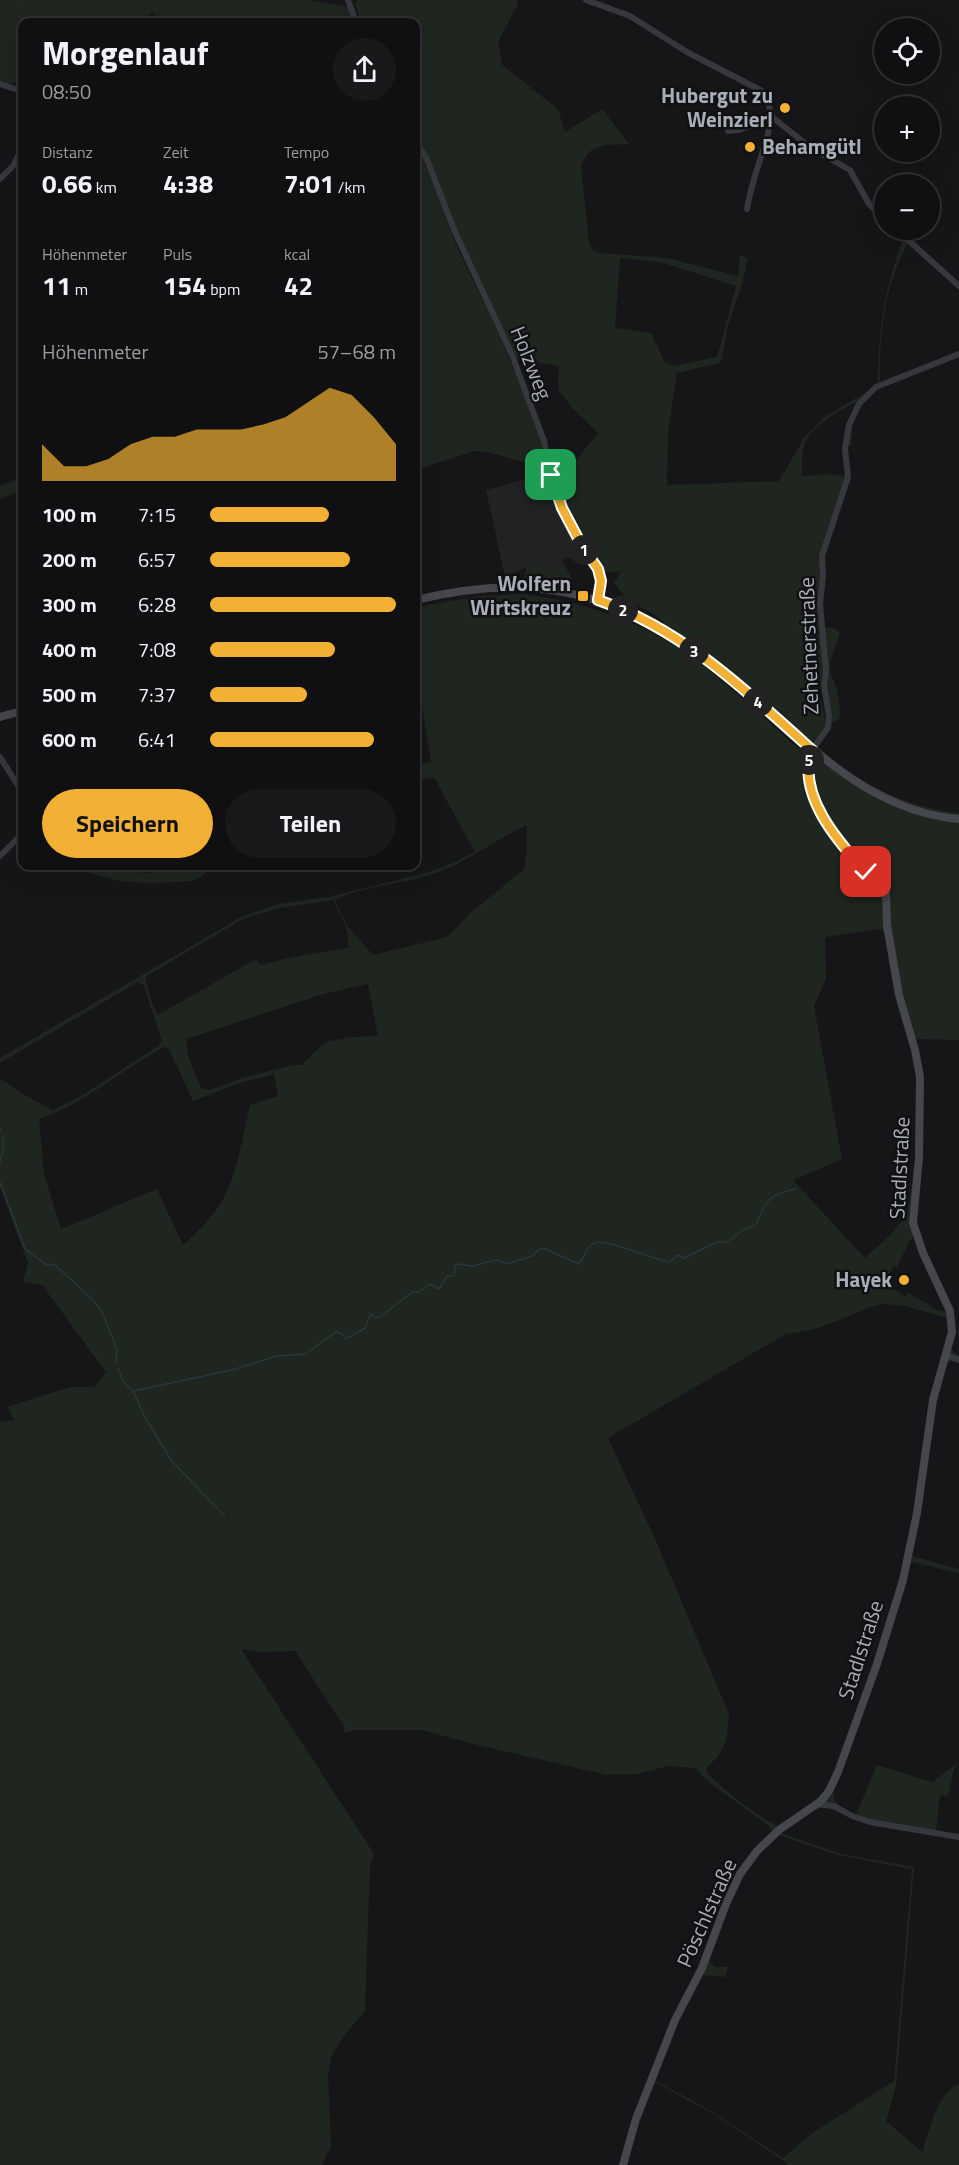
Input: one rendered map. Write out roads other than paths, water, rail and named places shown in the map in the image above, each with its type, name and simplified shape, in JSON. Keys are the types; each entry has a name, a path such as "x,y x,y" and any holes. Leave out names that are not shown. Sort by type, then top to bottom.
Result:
{"street":[{"path":"348,0 355,18"},
{"path":"586,0 630,16 687,52 766,95 772,117 752,183 747,209"},
{"path":"0,84 18,90"},
{"path":"728,131 739,130 772,117"},
{"path":"772,117 811,148 850,170 874,209"},
{"name":"Holzweg","path":"420,148 426,157 454,232 512,355 544,441 551,475 562,508 581,544 598,569 601,581 598,600"},
{"path":"0,179 13,166 18,156"},
{"path":"908,240 959,286"},
{"name":"Zehetnerstraße","path":"812,750 828,728 820,603 823,576 822,556 848,477 845,449 849,425 859,404 876,387 959,354"},
{"path":"420,599 453,592 505,586 557,590 598,600 648,622 705,658 812,750 849,778 885,799 922,813 959,819"},
{"name":"Stadlstraße","path":"812,750 808,775 820,813 860,866 881,883 886,892 887,925 899,995 915,1050 920,1077 919,1157 913,1223 923,1253 952,1316 952,1332 933,1400 915,1523 903,1580 877,1664 838,1772 829,1791 817,1804"},
{"path":"0,757 18,786"},
{"path":"0,856 18,838"},
{"path":"946,1355 959,1360"},
{"path":"829,1791 834,1806"},
{"path":"817,1804 834,1806 852,1816 870,1822 959,1837"},
{"name":"Pöschlstraße","path":"623,2165 636,2119 675,2020 702,1968 740,1874 779,1830 817,1804"}],"waterway":[{"path":"0,1128 1,1132"},
{"path":"0,1162 4,1146 3,1136"},
{"path":"0,1182 25,1249 47,1265 54,1264 101,1310 117,1349 116,1363"},
{"path":"118,1368 123,1381 133,1391 232,1370 277,1356 305,1354 336,1332 341,1333 346,1339 365,1328 371,1314 376,1318 380,1317 412,1292 419,1292 430,1284 439,1289 447,1276 454,1276 457,1264 472,1266 499,1260 506,1264 532,1256 543,1248 579,1264 590,1246 597,1242 616,1245 669,1262 678,1255 684,1258 717,1242 727,1242 744,1229 756,1225 766,1204 774,1196 796,1189"},
{"path":"133,1391 145,1417 171,1460 217,1508"},
{"path":"220,1511 224,1515"}],"place":[{"name":"Hubergut zu Weinzierl","path":"785,108"},
{"name":"Behamgütl","path":"750,147"},
{"name":"Wolfern Wirtskreuz","path":"583,596"},
{"name":"Hayek","path":"904,1280"}]}
